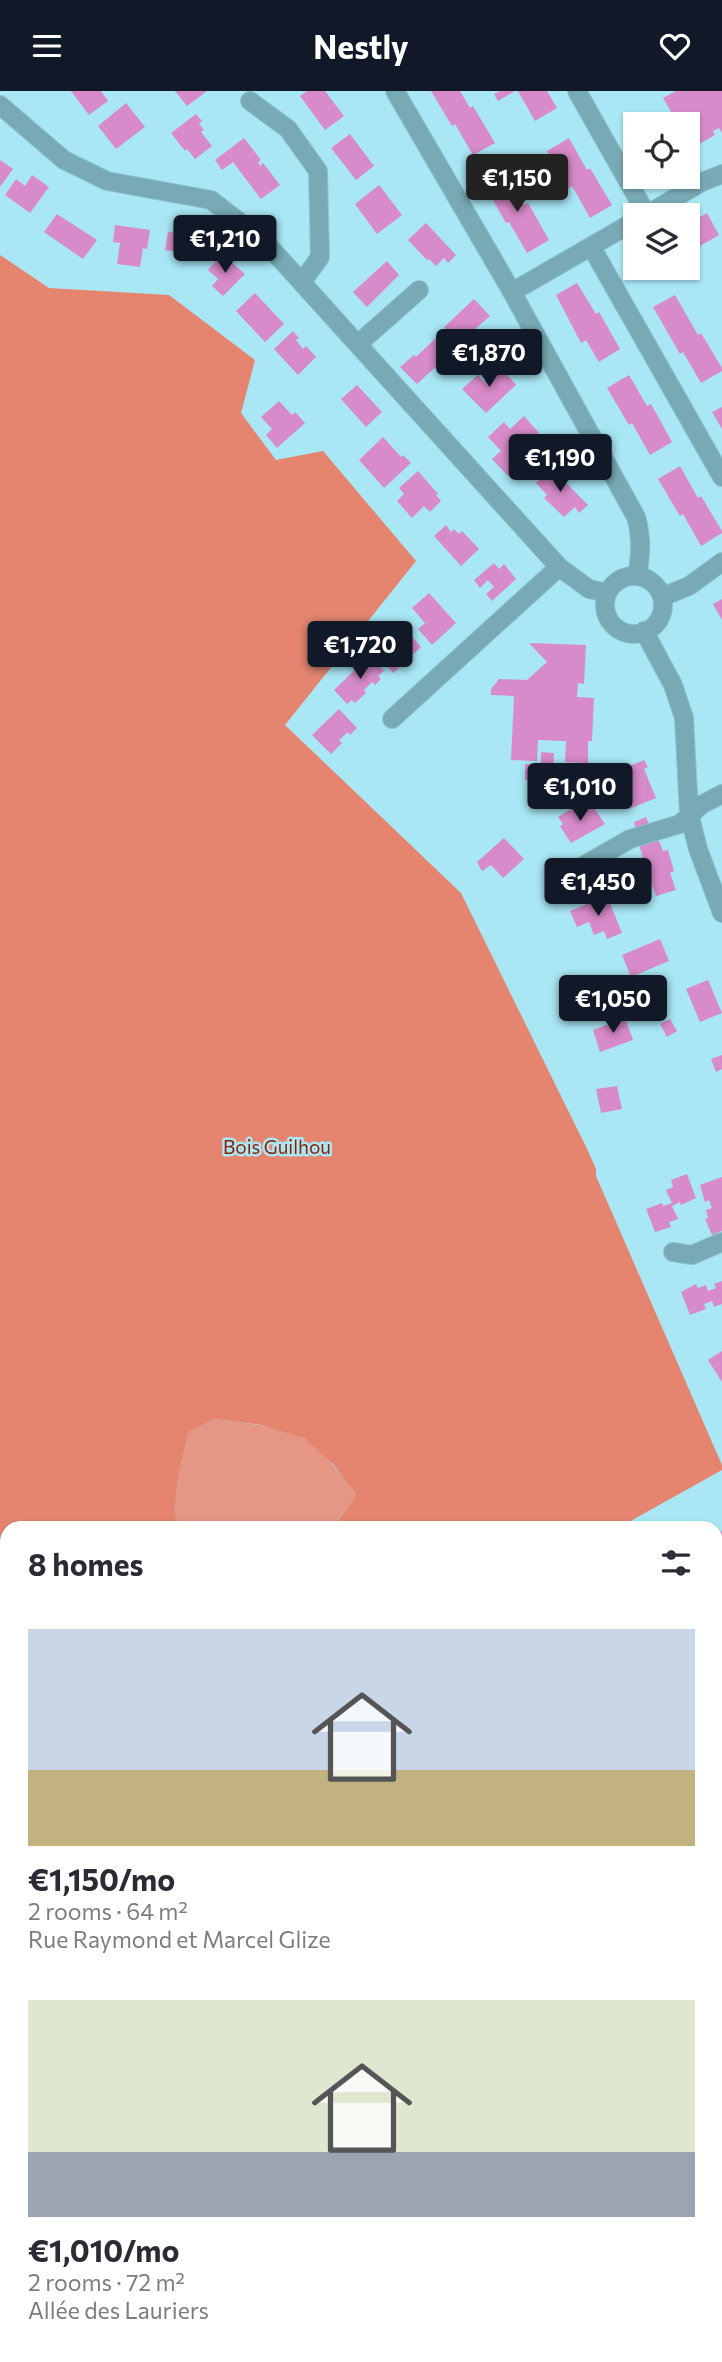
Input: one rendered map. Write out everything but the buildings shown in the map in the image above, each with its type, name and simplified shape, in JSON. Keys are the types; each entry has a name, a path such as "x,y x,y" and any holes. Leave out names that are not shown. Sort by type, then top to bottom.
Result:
{"street":[{"path":"395,91 512,292 636,517 641,555 637,576"},
{"path":"577,91 639,203"},
{"path":"250,100 288,129 318,171 320,257 302,282"},
{"path":"0,105 64,160 107,181 211,200 265,242 559,567 589,589 607,593"},
{"path":"666,203 702,182 722,174"},
{"path":"512,292 623,228"},
{"path":"592,247 722,477"},
{"path":"358,344 418,290"},
{"path":"662,597 689,586 722,562"},
{"path":"392,719 559,567"},
{"path":"637,576 649,580 657,587 663,607 654,625 635,633 616,628 606,613 607,593 618,580 637,576"},
{"path":"644,631 673,685 684,717 689,813 698,849 722,913"},
{"path":"555,881 630,839 680,824 689,813 722,794"},
{"path":"673,1252 692,1255 722,1242"}],"shaded area":[{"path":"215,1419 249,1423 297,1435 313,1445 326,1458 356,1495 338,1521 176,1521 176,1491 189,1432"}],"green space":[{"name":"Bois Guilhou","path":"0,255 49,288 169,295 255,360 241,413 276,460 323,451 416,561 285,725 461,893 588,1151 596,1169 596,1176 722,1470 631,1521 338,1521 356,1495 333,1464 304,1438 261,1425 215,1419 189,1432 176,1492 176,1521 0,1521"}]}
